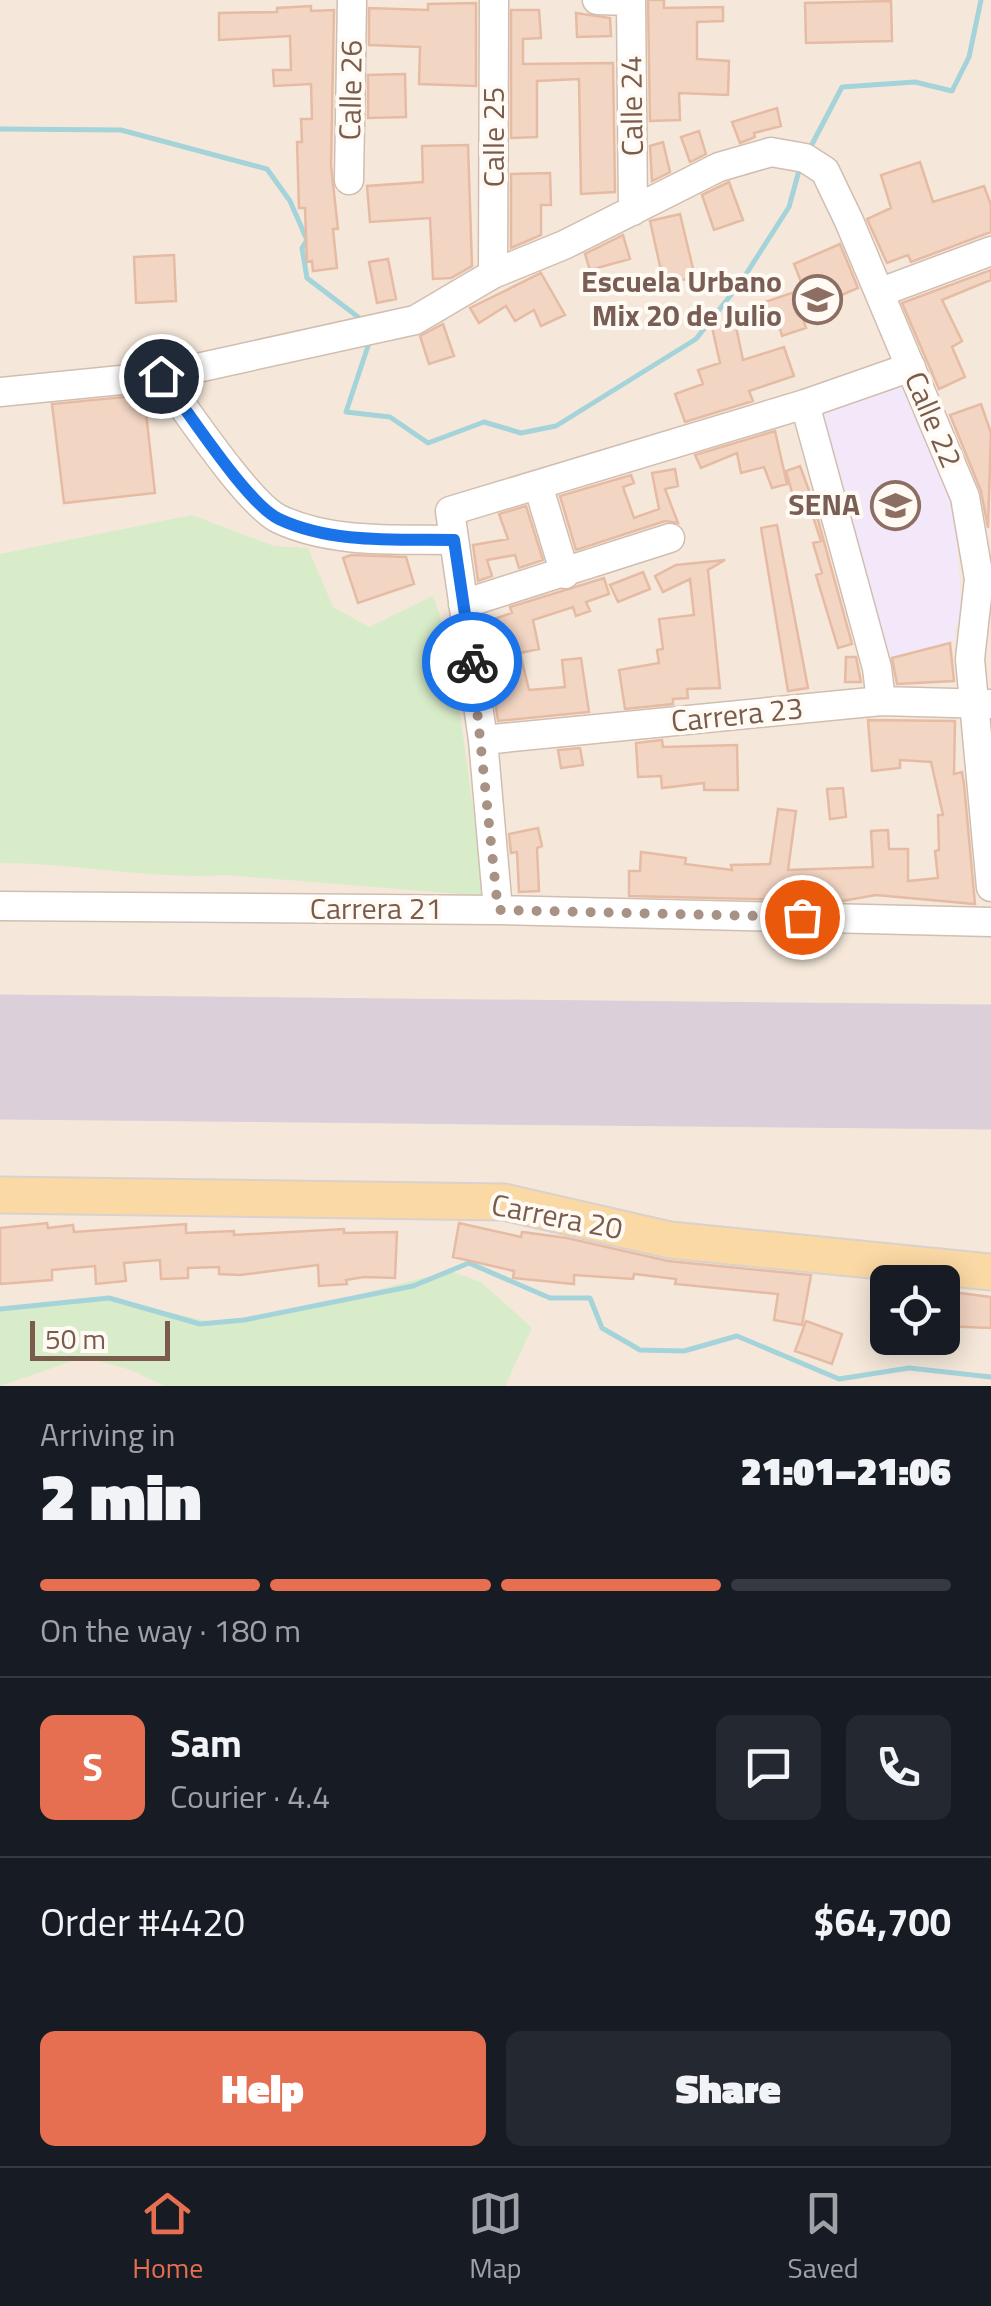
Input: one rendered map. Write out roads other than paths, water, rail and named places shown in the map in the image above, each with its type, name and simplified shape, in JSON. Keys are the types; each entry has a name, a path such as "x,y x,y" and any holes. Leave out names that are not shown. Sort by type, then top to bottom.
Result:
{"main road":[{"name":"Carrera 20","path":"0,1195 504,1202 670,1240 991,1272"}],"street":[{"name":"Calle 26","path":"349,180 352,0"},
{"name":"Calle 25","path":"494,0 494,274"},
{"path":"597,0 631,0"},
{"name":"Calle 24","path":"631,0 632,211"},
{"name":"Calle 22","path":"632,211 720,167 771,152 805,158 825,171 881,292 965,497 979,579 970,659 982,704 991,887"},
{"path":"0,392 161,376 352,337 415,320 494,274 632,211"},
{"path":"881,292 991,252"},
{"path":"498,910 483,740 449,514 805,404 911,366"},
{"path":"161,376 247,488 275,518 322,533 387,540 454,540"},
{"path":"805,404 877,668 881,701"},
{"path":"538,485 566,574"},
{"path":"463,604 670,538"},
{"name":"Carrera 23","path":"483,740 881,701 982,704"},
{"name":"Carrera 21","path":"0,906 498,910 991,922"}],"waterway":[{"path":"810,148 842,87 915,82 952,91 969,57 981,0"},
{"path":"0,129 121,130 267,169 290,201 307,240 302,248 307,278 362,320"},
{"path":"370,340 346,412 390,417 428,443 484,422 521,433 556,426 696,339 741,282 789,207 800,167"},
{"path":"0,1309 109,1298 200,1324 244,1320 413,1286 469,1263 550,1298 590,1298 602,1328 640,1350 684,1351 737,1336 839,1379 909,1368 991,1377"}],"place":[{"name":"Escuela Urbano Mix 20 de Julio","path":"817,299"},
{"name":"SENA","path":"895,505"}]}
